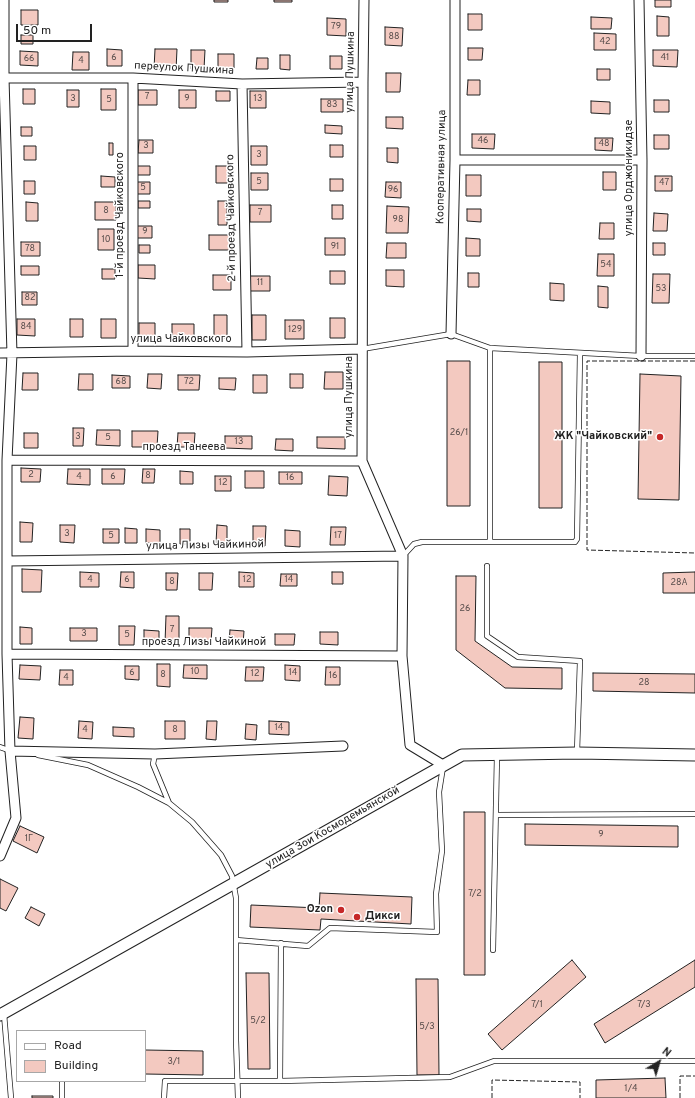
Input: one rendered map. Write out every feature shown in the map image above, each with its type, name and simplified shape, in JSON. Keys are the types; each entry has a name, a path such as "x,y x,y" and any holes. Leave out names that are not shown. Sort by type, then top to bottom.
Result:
{"street":[{"path":"0,856 16,818 10,751 7,654 7,460 12,354 4,78 4,0"},
{"name":"улица Пушкина","path":"364,0 362,461 403,556 402,656 410,745 444,765"},
{"name":"Кооперативная улица","path":"451,334 455,160 455,0"},
{"name":"улица Орджоникидзе","path":"639,0 642,160 642,356"},
{"name":"переулок Пушкина","path":"4,78 133,78 242,84 363,82"},
{"name":"1-й проезд Чайковского","path":"133,78 133,351"},
{"name":"2-й проезд Чайковского","path":"242,84 247,352"},
{"path":"455,160 642,160"},
{"name":"улица Чайковского","path":"0,353 133,351 247,352 362,348"},
{"name":"проезд Танеева","path":"7,460 362,461"},
{"name":"улица Лизы Чайкиной","path":"8,561 403,556"},
{"name":"проезд Лизы Чайкиной","path":"7,654 402,656"},
{"path":"10,751 155,754 343,746"},
{"name":"улица Зои Космодемьянской","path":"1,1012 462,755 497,753 577,753 695,755"}],"lane":[{"path":"362,348 451,334 490,348 642,356 695,356"},
{"path":"490,348 490,541"},
{"path":"403,556 414,544 422,542 490,541 572,543 577,539 580,353"},
{"path":"487,566 487,636 518,657 580,661 577,753"},
{"path":"0,747 10,751 88,765 138,786 169,803 192,822 221,855 232,876 236,898 236,1040 238,1098"},
{"path":"494,950 497,753"},
{"path":"155,754 153,764 169,803"},
{"path":"236,940 308,946 330,928 437,932 436,894 442,851 440,792 444,765"},
{"path":"496,815 695,814"},
{"path":"280,1081 282,943"},
{"path":"1,1012 11,1098"},
{"path":"164,1098 165,1081 238,1082 450,1077 494,1061 695,1061"},
{"path":"62,1083 62,1098"}],"building":[{"path":"214,0 228,0 228,2 214,2"},
{"path":"274,0 292,0 292,2 274,2"},
{"path":"655,0 671,0 671,7 655,7"},
{"path":"21,10 38,10 38,25 21,25"},
{"path":"468,14 482,14 482,30 468,30"},
{"path":"657,16 669,17 669,36 657,36"},
{"path":"591,17 612,18 611,29 591,29"},
{"path":"327,18 346,19 346,36 327,35"},
{"path":"385,27 403,28 402,46 385,45"},
{"path":"594,33 616,34 616,50 594,50"},
{"path":"21,35 33,35 33,44 21,44"},
{"path":"468,48 483,48 482,60 468,60"},
{"path":"107,49 122,50 122,66 107,66"},
{"path":"155,49 177,49 176,70 154,69"},
{"path":"191,50 205,50 204,69 191,69"},
{"path":"653,50 678,50 677,67 653,66"},
{"path":"20,51 38,52 38,66 20,65"},
{"path":"73,52 89,52 89,70 72,70"},
{"path":"218,54 234,54 234,68 218,68"},
{"path":"280,55 290,55 290,70 280,69"},
{"path":"330,56 342,56 342,69 330,69"},
{"path":"257,58 268,58 268,69 256,69"},
{"path":"597,69 610,69 610,80 597,80"},
{"path":"386,73 401,73 400,92 386,92"},
{"path":"468,80 480,80 480,95 467,95"},
{"path":"23,89 35,89 35,104 23,104"},
{"path":"101,89 116,89 116,110 101,110"},
{"path":"67,90 79,90 79,107 67,107"},
{"path":"138,90 157,90 157,105 138,105"},
{"path":"179,90 196,90 196,108 179,108"},
{"path":"216,91 230,91 230,101 216,101"},
{"path":"250,91 266,91 266,108 250,108"},
{"path":"321,99 343,99 343,112 321,112"},
{"path":"654,100 669,100 669,112 654,112"},
{"path":"591,101 610,102 610,114 591,113"},
{"path":"386,117 403,117 403,129 386,128"},
{"path":"325,125 342,126 342,134 325,133"},
{"path":"21,127 32,127 32,136 21,136"},
{"path":"472,134 495,134 494,149 472,148"},
{"path":"654,135 669,135 669,149 654,149"},
{"path":"595,138 613,138 612,151 595,150"},
{"path":"139,140 153,140 153,153 138,153"},
{"path":"109,143 113,143 113,155 109,155"},
{"path":"330,145 343,145 343,157 330,157"},
{"path":"24,146 36,146 36,160 24,160"},
{"path":"251,146 267,146 267,165 251,165"},
{"path":"387,148 398,148 398,163 387,162"},
{"path":"137,166 150,166 150,175 137,175"},
{"path":"216,166 229,166 229,183 216,183"},
{"path":"603,172 616,172 616,190 603,190"},
{"path":"251,173 268,173 268,190 251,190"},
{"path":"466,175 481,175 481,196 466,196"},
{"path":"101,176 115,177 115,187 101,187"},
{"path":"655,176 672,176 672,191 655,191"},
{"path":"330,179 343,179 343,191 330,191"},
{"path":"24,181 35,181 35,194 24,194"},
{"path":"137,182 150,182 150,194 137,194"},
{"path":"386,182 401,182 401,198 385,197"},
{"path":"138,201 150,201 150,208 138,208"},
{"path":"218,201 227,201 227,225 218,225"},
{"path":"26,202 38,203 38,221 26,221"},
{"path":"95,202 116,202 116,220 95,220"},
{"path":"250,205 271,205 271,222 250,222"},
{"path":"332,205 343,205 343,219 332,219"},
{"path":"387,206 409,207 408,233 386,233"},
{"path":"467,209 481,209 481,222 467,221"},
{"path":"654,213 668,214 667,231 653,231"},
{"path":"600,223 614,223 614,239 599,239"},
{"path":"137,226 152,226 152,238 137,238"},
{"path":"98,229 114,229 114,250 98,250"},
{"path":"209,235 230,235 230,250 209,250"},
{"path":"325,238 345,238 345,255 325,255"},
{"path":"466,238 480,239 480,256 466,256"},
{"path":"21,242 40,242 40,256 21,256"},
{"path":"387,243 406,243 406,258 386,258"},
{"path":"653,243 665,243 665,255 653,255"},
{"path":"139,245 150,245 150,253 139,253"},
{"path":"598,254 614,254 614,276 597,276"},
{"path":"138,265 155,265 155,279 138,278"},
{"path":"21,266 39,266 39,275 21,275"},
{"path":"102,269 115,269 115,279 102,279"},
{"path":"386,270 404,270 404,287 386,286"},
{"path":"330,271 345,271 345,284 330,284"},
{"path":"468,273 479,273 479,287 468,287"},
{"path":"653,274 670,274 669,303 652,303"},
{"path":"213,275 231,275 231,290 213,290"},
{"path":"250,276 270,276 270,291 250,291"},
{"path":"550,283 564,284 564,301 550,300"},
{"path":"598,286 608,287 608,308 598,307"},
{"path":"22,292 37,292 37,305 22,305"},
{"path":"214,315 227,315 227,338 214,338"},
{"path":"252,315 266,315 266,340 252,340"},
{"path":"330,318 345,318 345,338 330,338"},
{"path":"17,319 35,319 35,336 17,335"},
{"path":"70,319 83,319 83,337 70,337"},
{"path":"101,319 116,319 116,338 101,338"},
{"path":"285,320 304,320 304,339 285,339"},
{"path":"139,323 155,323 155,336 139,336"},
{"path":"172,324 194,324 194,341 172,341"},
{"path":"447,361 470,361 470,506 447,506"},
{"path":"539,362 562,362 562,508 539,508"},
{"path":"325,372 343,372 343,389 324,389"},
{"path":"23,373 38,373 38,390 22,390"},
{"path":"79,374 93,374 93,390 78,390"},
{"path":"148,374 162,374 161,389 147,388"},
{"path":"290,374 303,374 303,388 290,388"},
{"name":"ЖК \"Чайковский\"","path":"640,374 681,376 679,500 638,499"},
{"path":"112,375 130,376 130,388 112,388"},
{"path":"178,375 200,375 199,390 178,390"},
{"path":"253,375 267,375 267,393 253,393"},
{"path":"219,378 236,378 235,390 219,389"},
{"path":"73,428 84,428 83,446 73,446"},
{"path":"97,430 120,430 120,446 96,445"},
{"path":"132,431 158,431 157,447 132,447"},
{"path":"24,433 38,433 38,448 24,448"},
{"path":"178,433 195,433 194,447 177,447"},
{"path":"225,436 252,436 252,449 225,448"},
{"path":"317,437 345,437 345,449 317,448"},
{"path":"276,439 293,439 293,451 275,450"},
{"path":"21,468 41,469 40,482 21,482"},
{"path":"68,469 90,469 90,485 67,484"},
{"path":"102,469 125,469 124,484 102,484"},
{"path":"143,469 155,469 154,483 142,483"},
{"path":"180,471 193,472 193,484 180,484"},
{"path":"245,471 264,471 264,488 245,488"},
{"path":"279,472 302,472 302,484 279,484"},
{"path":"215,476 231,476 231,491 215,491"},
{"path":"329,476 348,477 347,496 328,495"},
{"path":"20,522 33,523 32,542 20,542"},
{"path":"60,525 75,525 74,543 60,542"},
{"path":"217,525 227,526 227,543 216,543"},
{"path":"253,526 266,526 265,546 253,546"},
{"path":"331,527 346,527 345,545 330,545"},
{"path":"125,528 137,529 137,543 125,543"},
{"path":"103,529 119,529 119,543 103,543"},
{"path":"146,529 160,530 160,543 146,543"},
{"path":"180,529 190,529 190,544 180,544"},
{"path":"285,530 300,531 300,547 285,546"},
{"path":"22,569 42,570 41,592 22,592"},
{"path":"80,572 99,573 99,587 80,587"},
{"path":"121,572 134,572 134,588 120,587"},
{"path":"239,572 254,573 254,587 239,587"},
{"path":"332,572 343,572 343,584 332,584"},
{"path":"695,572 695,593 663,593 663,573"},
{"path":"166,573 178,573 177,590 166,590"},
{"path":"199,573 213,573 212,590 199,590"},
{"path":"281,574 297,574 297,586 280,586"},
{"path":"456,576 476,576 475,641 512,667 562,668 562,689 505,688 456,650"},
{"path":"166,616 179,616 179,644 165,643"},
{"path":"119,626 135,626 134,645 119,645"},
{"path":"20,627 32,628 32,644 20,644"},
{"path":"70,628 97,628 97,641 70,641"},
{"path":"189,628 212,628 211,642 189,642"},
{"path":"144,630 159,631 159,644 144,644"},
{"path":"230,630 244,631 243,644 229,643"},
{"path":"320,632 338,632 338,645 320,644"},
{"path":"275,634 295,634 294,645 275,645"},
{"path":"157,664 170,664 170,687 157,686"},
{"path":"20,665 41,666 40,680 19,679"},
{"path":"184,665 207,665 207,679 183,678"},
{"path":"285,665 300,666 300,681 285,680"},
{"path":"125,666 139,666 139,680 125,679"},
{"path":"246,667 264,667 263,681 245,681"},
{"path":"326,667 340,667 340,685 325,685"},
{"path":"60,670 73,670 73,685 59,685"},
{"path":"593,673 695,674 695,693 593,691"},
{"path":"20,717 34,718 33,739 18,738"},
{"path":"79,721 93,722 92,739 78,738"},
{"path":"165,721 185,721 185,739 165,739"},
{"path":"207,721 217,721 216,740 206,739"},
{"path":"269,721 289,722 289,735 269,734"},
{"path":"246,724 257,725 256,740 245,739"},
{"path":"113,727 134,728 134,737 113,736"},
{"path":"464,812 485,812 485,975 464,975"},
{"path":"525,824 678,826 678,847 525,845"},
{"path":"20,826 44,837 37,853 13,841"},
{"path":"0,879 18,888 6,911 0,908"},
{"path":"320,893 412,897 411,924 321,919 320,930 250,927 251,905 319,908"},
{"path":"31,907 45,914 39,926 25,918"},
{"path":"572,960 586,977 502,1050 488,1034"},
{"path":"695,960 695,987 605,1043 594,1024"},
{"path":"246,973 269,973 270,1069 248,1069"},
{"path":"416,979 438,979 439,1075 417,1075"},
{"path":"146,1050 203,1051 203,1075 146,1074"},
{"path":"665,1078 666,1098 596,1098 596,1080"},
{"path":"32,1096 53,1096 53,1098 32,1098"}],"fence":[{"path":"695,361 587,361 587,550 695,553"},
{"path":"680,1098 680,1076 695,1076"},
{"path":"492,1098 492,1080 580,1082 580,1098"}],"place":[{"name":"ЖК \"Чайковский\"","path":"660,437"},
{"name":"Ozon","path":"341,910"},
{"name":"Дикси","path":"357,917"}]}
